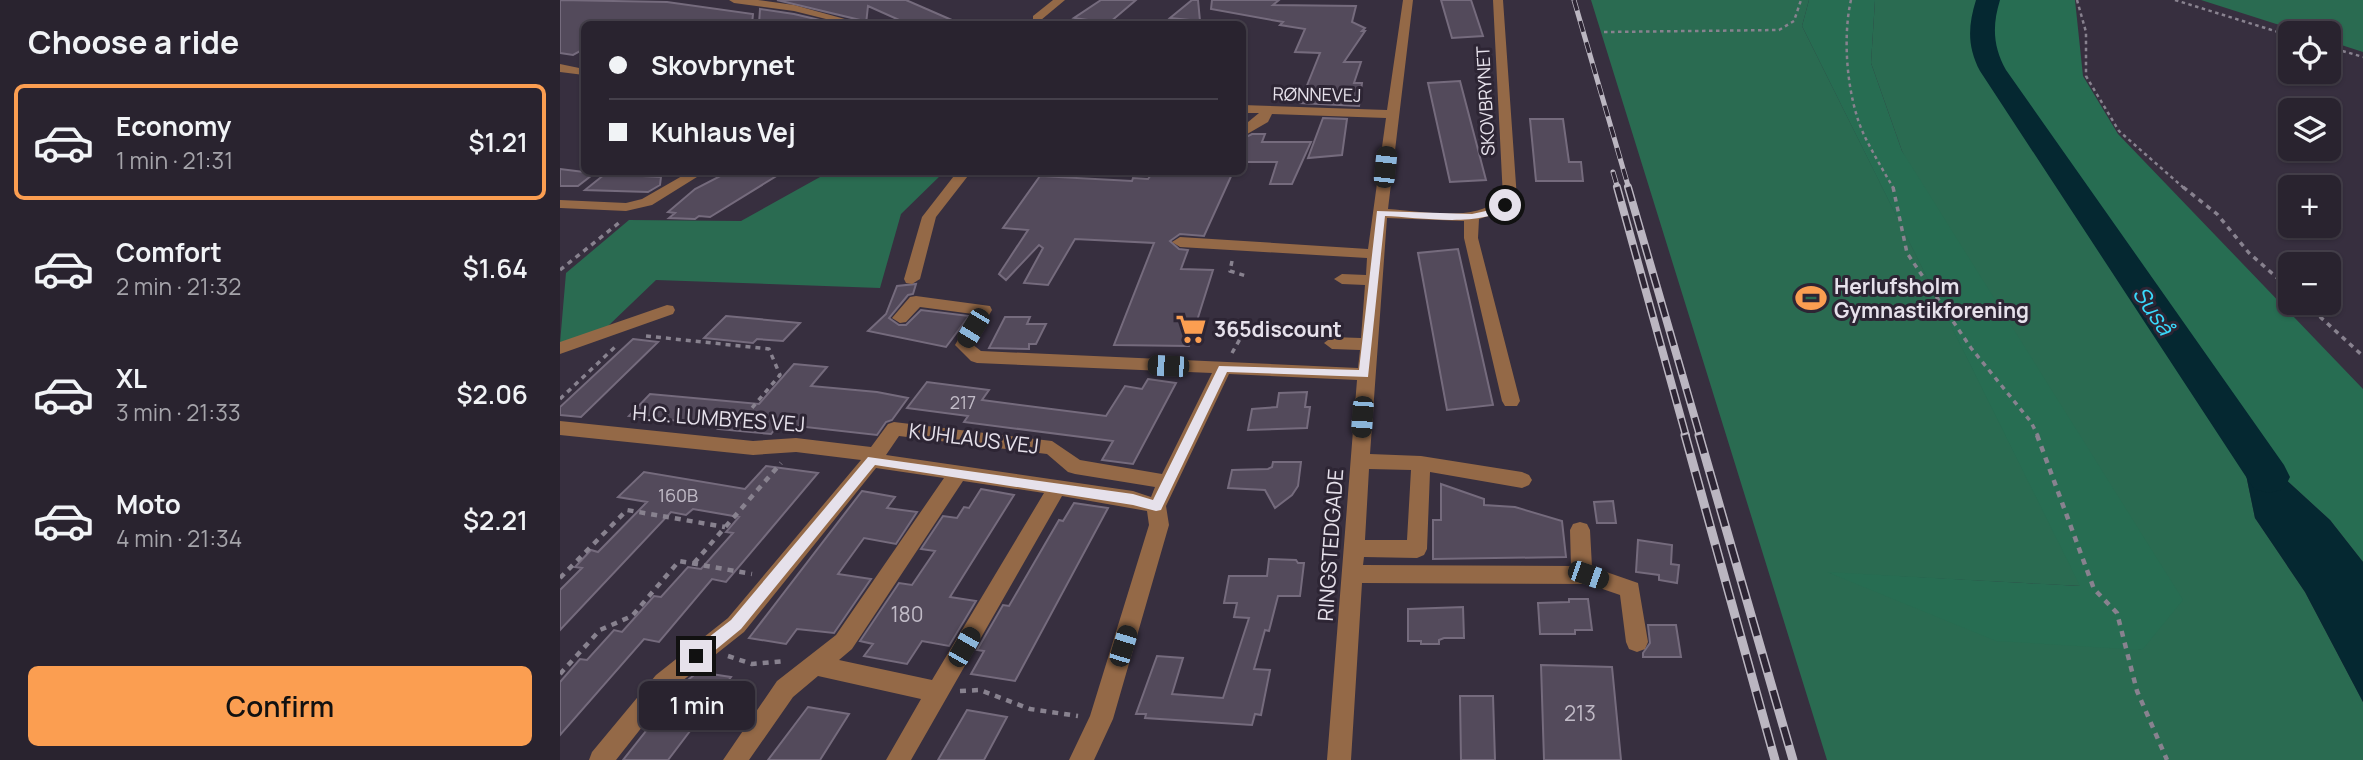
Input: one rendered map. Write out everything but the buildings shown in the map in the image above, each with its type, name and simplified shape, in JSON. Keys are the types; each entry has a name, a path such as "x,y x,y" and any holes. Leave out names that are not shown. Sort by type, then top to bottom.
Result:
{"street":[{"path":"734,0 794,8 846,21"},
{"path":"1037,18 1060,0"},
{"name":"RINGSTEDGADE","path":"1339,760 1364,374 1391,114 1408,0"},
{"name":"SKOVBRYNET","path":"1380,213 1472,217 1498,211 1510,199 1498,0"},
{"path":"560,68 581,72"},
{"name":"RØNNEVEJ","path":"1246,109 1391,114"},
{"path":"1246,130 1263,118 1267,111"},
{"path":"560,204 626,207 647,201 693,175"},
{"path":"912,279 929,217 962,175"},
{"path":"1472,217 1471,238 1511,401"},
{"path":"1180,242 1375,254"},
{"path":"1342,279 1374,280"},
{"path":"900,318 916,302 984,310 963,345 977,357 1364,374"},
{"path":"560,348 667,310"},
{"path":"1332,343 1367,344"},
{"path":"1081,760 1101,719 1159,525 1156,506 1223,368"},
{"name":"H.C. LUMBYES VEJ","path":"560,428 753,448 796,446 874,457"},
{"name":"KUHLAUS VEJ","path":"601,760 664,681 736,625 894,429 1052,448 1074,467 1168,482"},
{"name":"KUHLAUS VEJ","path":"874,457 1133,499 1156,506"},
{"path":"1359,461 1421,463 1522,480"},
{"path":"1353,548 1416,549 1421,463"},
{"name":"KUHLAUS VEJ","path":"735,760 785,689 844,642 959,472"},
{"path":"898,760 1057,488"},
{"path":"1580,530 1582,575"},
{"path":"1351,574 1582,575 1630,589 1637,642"},
{"path":"815,665 938,692"}],"path":[{"path":"1604,32 1779,30 1794,21 1801,0"},
{"path":"1851,0 1846,21 1851,94 1864,135 1896,193 1907,253 1971,348 2031,422 2044,449 2094,589 2117,613 2137,691 2166,760"},
{"path":"2077,0 2086,32 2086,76 2119,131 2190,194 2217,214 2249,253 2278,279"},
{"path":"2175,0 2278,32"},
{"path":"2341,51 2363,57"},
{"path":"560,270 622,220 626,207"},
{"path":"1237,246 1230,271 1246,275"},
{"path":"2318,315 2363,356"},
{"path":"641,336 769,349 780,375 721,444"},
{"path":"560,399 618,344"},
{"path":"694,564 796,446"},
{"path":"560,578 627,510 725,527"},
{"path":"560,674 600,630 632,616 680,561 775,578"},
{"path":"713,643 722,653 752,664 781,661 815,665"},
{"path":"938,692 980,691 1030,709 1101,719"}],"green space":[{"path":"1591,0 1809,0 1802,26 2081,586 1830,573 2142,650 1902,151 1871,63 1875,0 1988,0 1982,20 1982,36 1993,71 2238,436 2255,518 2305,592 2363,702 2363,760 1827,760"},
{"path":"1809,0 1875,0 1871,63 1902,151 2183,600 2142,650 1996,641 1827,572 2080,586 1802,26"},
{"path":"1988,0 2075,0 2083,76 2118,134 2278,301 2278,315 2292,315 2363,389 2363,562 2330,520 2238,436 1993,71 1982,45 1983,19"},
{"path":"2201,0 2363,0 2363,52 2341,45 2341,21 2278,21 2278,25"},
{"path":"824,175 941,175 901,214 880,288 656,280 607,327 560,343 566,273 629,220 741,221"}],"water":[{"path":"2238,436 2330,520 2363,562 2363,702 2305,592 2255,518"}],"waterway":[{"name":"Suså","path":"1988,0 1983,19 1982,45 1993,71 2269,477"}],"railway":[{"path":"1574,0 1629,189"},
{"path":"1613,172 1618,189"},
{"path":"1617,187 1686,436"},
{"path":"1628,187 1700,436"},
{"path":"1685,435 1775,760"},
{"path":"1699,435 1793,760"}],"place":[{"name":"Herlufsholm Gymnastikforening","path":"1811,298"},
{"name":"365discount","path":"1191,329"}],"route":[{"path":"696,656 736,625 872,460 1133,499 1156,506 1223,368 1364,374 1380,213 1472,217 1498,211 1505,205"}]}
